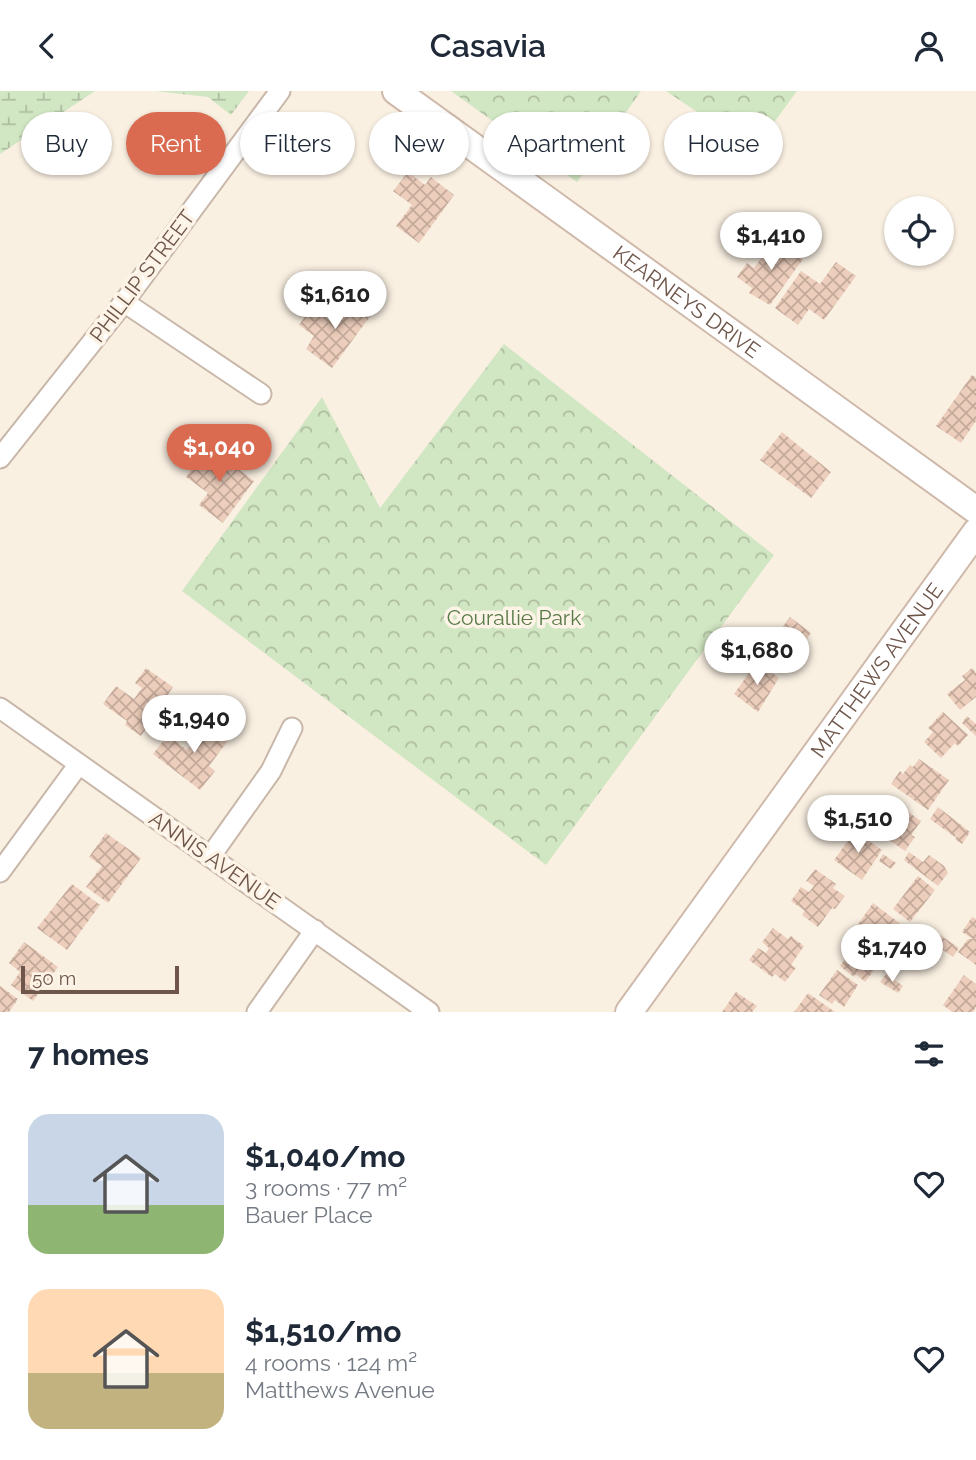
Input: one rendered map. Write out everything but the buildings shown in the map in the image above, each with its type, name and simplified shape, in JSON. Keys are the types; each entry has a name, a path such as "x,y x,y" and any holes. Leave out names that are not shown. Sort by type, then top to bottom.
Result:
{"street":[{"name":"PHILLIP STREET","path":"0,458 124,302 280,91"},
{"name":"KEARNEYS DRIVE","path":"396,91 976,510"},
{"path":"124,302 261,394"},
{"name":"MATTHEWS AVENUE","path":"629,1012 976,532"},
{"name":"ANNIS AVENUE","path":"0,708 429,1012"},
{"path":"210,857 271,771 292,728"},
{"path":"0,872 79,764"},
{"path":"257,1012 315,930"}],"green space":[{"path":"0,91 95,91 63,112 21,112 21,140 0,154"},
{"path":"155,91 249,91 231,115 208,97"},
{"path":"451,91 641,91 626,112 483,112 483,114"},
{"path":"666,91 797,91 782,112 697,112"},
{"path":"567,175 582,175 577,182"},
{"name":"Courallie Park","path":"504,344 774,555 546,865 182,591 322,397 380,508"}]}
